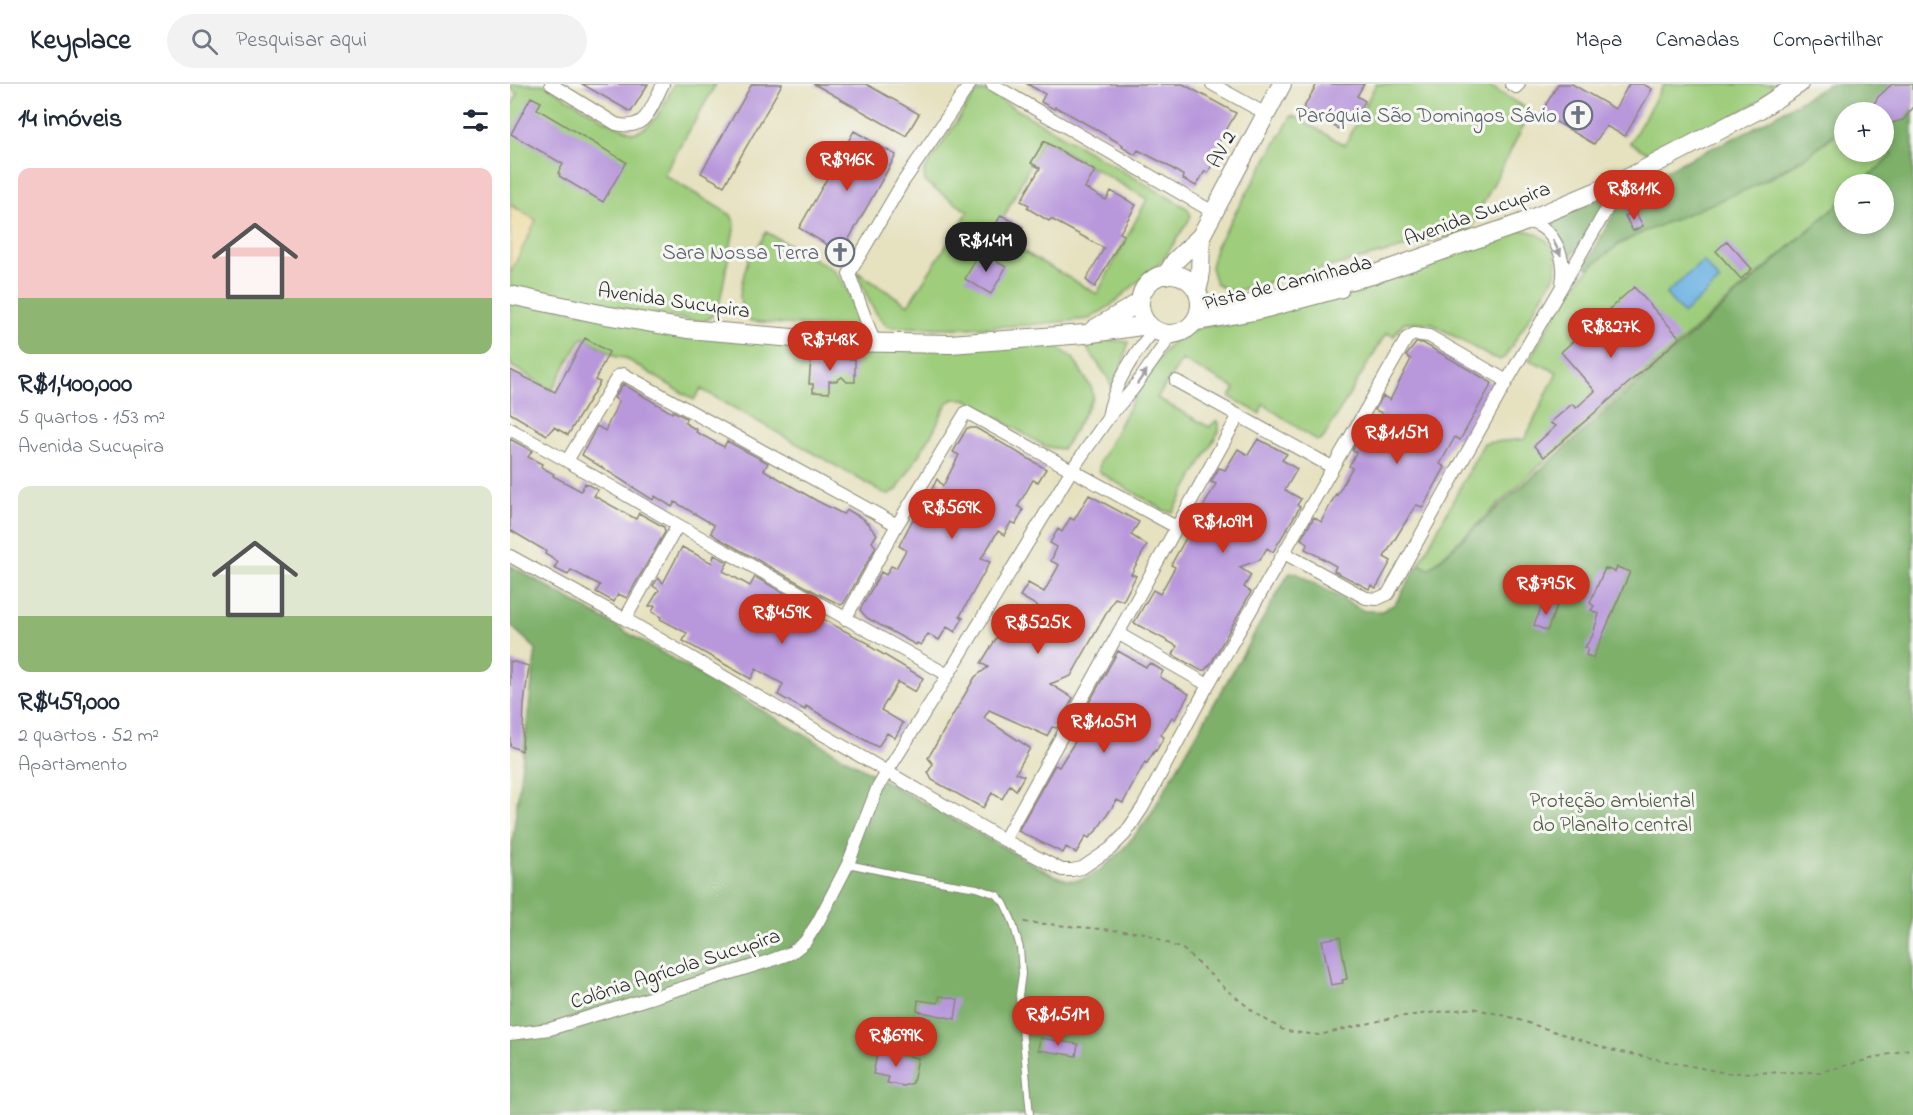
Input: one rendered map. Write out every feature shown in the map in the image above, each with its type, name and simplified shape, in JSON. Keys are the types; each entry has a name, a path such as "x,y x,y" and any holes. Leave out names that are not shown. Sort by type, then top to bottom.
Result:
{"street":[{"path":"551,84 616,124 626,127 642,123 663,84"},
{"path":"874,344 849,274 903,182 970,84"},
{"path":"992,84 1212,212"},
{"path":"1212,84 1266,114"},
{"name":"AV 2","path":"1166,274 1175,261 1201,236 1282,84"},
{"name":"Avenida Sucupira","path":"1197,317 1372,275 1531,223 1621,184 1760,109 1799,84"},
{"path":"1284,553 1366,598 1377,599 1388,594 1621,184"},
{"path":"1531,223 1548,234 1559,251 1564,267 1560,289"},
{"name":"Pista de Caminhada","path":"1160,332 1183,333 1197,324 1259,313 1362,286 1418,268 1531,223"},
{"name":"AV 2","path":"1198,294 1201,236"},
{"path":"1160,332 1142,314 1140,302 1141,295 1148,284 1166,274 1184,278 1219,312"},
{"path":"1108,418 1120,381 1140,346 1160,332 1188,328 1197,317 1200,304 1198,294"},
{"name":"Avenida Sucupira","path":"510,295 605,315 687,328 874,344 950,344 1085,334 1160,332"},
{"name":"Avenida Sucupira","path":"1085,334 1140,302"},
{"path":"510,303 643,330 732,342 811,348 886,352 975,350 1054,343"},
{"path":"1108,418 1133,389 1160,332"},
{"path":"510,556 625,619 1004,840 1062,870 1072,870 1082,868 1110,849 1125,834 1143,807 1208,685 1407,338 1414,334 1429,336 1507,381"},
{"path":"567,461 618,376 624,374 897,525"},
{"path":"1176,381 1332,467"},
{"path":"845,619 897,525 965,412 1176,527"},
{"path":"1004,840 1238,417"},
{"name":"Colônia Agrícola Sucupira","path":"510,1034 550,1029 769,962 791,953 805,942 848,864 877,789 1071,471 1108,418"},
{"path":"510,429 948,675"},
{"path":"625,619 678,525"},
{"path":"1119,634 1208,685"}],"lane":[{"path":"848,864 990,892 997,895 1004,903 1012,920 1020,948 1022,965 1019,996 1030,1115"}],"path":[{"path":"1012,920 1145,933 1184,950 1258,1015 1285,1031 1319,1035 1396,1017 1473,1008 1510,1017 1611,1050 1726,1074 1820,1072 1913,1048"}],"green space":[{"path":"512,84 543,84 603,119 633,133 648,126 663,107 674,84 716,84 664,175 731,215 735,224 719,306 710,318 703,322 591,304 510,287 510,274 536,220 510,204 510,108 518,94 510,88"},
{"path":"1376,84 1486,84 1531,111 1469,231 1231,292 1216,284 1211,267 1216,246 1292,115 1345,145"},
{"path":"1664,84 1791,84 1663,155 1649,154 1630,143"},
{"name":"Proteção ambiental do Planalto central","path":"1829,84 1913,84 1913,1115 510,1115 510,861 536,649 510,625 510,565 895,787 1051,874 1069,880 1080,880 1103,868 1114,858 1149,817 1291,572 1364,611 1382,611 1395,604 1419,564 1429,569 1834,208 1834,234 1894,234 1894,174 1871,174 1885,162 1894,162 1894,102 1834,102 1834,134 1807,156 1752,187 1639,234 1619,244 1589,268 1585,266 1628,188 1750,130"},
{"path":"985,91 1187,208 1191,215 1163,260 1110,306 1089,319 964,328 888,327 870,301 857,272 908,305 968,212 925,182 924,171 978,92","holes":["1043,139 1147,199 1097,294 995,235"]},
{"path":"1834,136 1834,162 1885,162 1871,174 1834,174 1834,208 1546,460 1429,569 1419,564 1484,443 1525,439 1557,372 1529,360 1565,300 1590,268 1606,254 1644,231 1775,176 1812,153"},
{"path":"1613,194 1568,261 1566,250 1551,228 1539,224"},
{"path":"1522,230 1539,235 1551,245 1557,259 1556,268 1554,277 1505,357 1500,360 1431,323 1404,322 1394,336 1386,333 1323,439 1317,441 1263,404 1260,414 1230,397 1235,388 1182,360 1157,398 1209,427 1217,420 1219,431 1173,512 1165,511 1102,474 1099,470 1100,462 1149,373 1172,342 1183,333"},
{"path":"766,232 834,270 847,289 865,331 750,321 741,306 741,287 751,250 757,249"},
{"path":"510,298 697,335 1051,343 1073,358 1092,389 1093,398 1062,449 1046,447 966,399 954,399 947,403 933,432 897,490 887,495 701,389 694,400 625,358 617,357 586,338 580,341 552,390 510,365"},
{"path":"1080,338 1129,342 1113,391 1108,378"}],"sand":[{"path":"510,205 536,220 510,274"}],"water":[{"path":"1703,261 1720,281 1683,314 1666,294"}],"building":[{"path":"582,84 648,84 631,112"},
{"path":"752,84 782,84 724,186 701,173"},
{"path":"814,84 866,84 919,114 906,136"},
{"path":"1027,84 1183,84 1236,113 1217,146 1225,150 1220,160 1216,157 1208,173 1205,171 1196,186 1183,179 1184,176 1165,164 1138,150 1135,155 1122,147 1123,145 1069,114 1041,102 1045,94"},
{"path":"1317,84 1364,84 1357,96 1365,101 1356,117 1348,113 1339,129 1303,109"},
{"name":"Paróquia São Domingos Sávio","path":"1558,84 1572,84 1615,109 1629,84 1643,84 1652,89 1625,136 1606,126 1594,144 1541,113"},
{"path":"1892,84 1913,84 1913,108 1903,120 1894,122 1894,102 1875,102"},
{"path":"531,97 541,102 537,109 626,162 603,202 559,176 558,173 563,164 511,134"},
{"path":"854,131 896,155 841,253 799,228"},
{"path":"1044,141 1095,171 1085,188 1106,200 1111,191 1136,205 1120,233 1124,235 1095,287 1086,280 1104,248 1051,219 1049,221 1027,208 1029,205 1021,201 1040,168 1031,163"},
{"path":"1635,211 1643,226 1633,231 1625,216"},
{"path":"1001,215 1023,227 1014,243 992,231"},
{"path":"1727,241 1752,269 1741,279 1716,251"},
{"path":"980,252 1006,267 991,294 965,279"},
{"path":"1634,287 1680,338 1544,457 1534,446 1556,426 1550,423 1572,404 1576,408 1595,391 1561,352"},
{"path":"585,338 609,352 595,380 600,382 568,435 554,427 547,435 510,413 510,370 555,392"},
{"path":"1416,343 1423,343 1492,383 1460,440 1455,437 1440,464 1445,467 1423,507 1416,505 1384,557 1391,561 1376,588 1371,585 1369,589 1334,571 1336,566 1305,549 1308,543 1301,539 1314,517 1321,522 1337,495 1352,468 1349,466 1356,453 1352,450 1360,437 1366,440 1382,413 1375,410 1383,396 1390,400 1411,359 1406,356"},
{"path":"811,358 855,359 855,382 847,382 842,377 836,381 829,381 829,393 813,392 813,384 809,384"},
{"path":"623,384 672,413 673,411 686,418 685,423 697,430 696,432 724,447 727,441 768,463 764,470 817,501 843,514 848,510 865,520 877,534 872,542 876,547 844,603 841,605 817,593 720,539 711,533 714,525 675,502 672,507 655,496 653,500 582,455 597,426 605,431 619,401 614,398"},
{"path":"967,428 976,428 1046,469 1038,482 1033,480 1018,506 1023,510 1016,524 1011,522 1004,535 998,531 981,559 990,562 960,616 963,618 955,632 947,627 939,640 928,634 921,645 917,643 916,645 867,618 860,610 881,572 886,575 891,566 896,568 906,550 899,546 913,519 916,521 932,493 930,493 937,479 943,486 959,455 953,452"},
{"path":"510,439 532,451 528,457 542,464 541,467 554,474 553,476 581,491 585,483 598,490 594,496 636,519 639,513 664,527 665,532 627,598 618,594 614,602 596,592 600,585 571,570 568,575 554,568 558,562 545,554 546,551 510,530"},
{"path":"1258,439 1287,454 1282,460 1297,469 1285,490 1301,499 1297,505 1300,507 1273,552 1267,548 1260,560 1239,567 1251,575 1244,587 1251,592 1211,663 1205,670 1200,670 1173,655 1177,646 1134,623 1153,590 1160,594 1175,567 1171,565 1216,484 1211,482 1219,468 1225,470 1238,449 1248,455"},
{"path":"1089,495 1139,522 1131,535 1147,545 1131,574 1136,576 1123,601 1115,598 1071,676 1050,684 1073,698 1057,728 1052,727 1047,736 989,710 984,718 1030,748 1016,773 1024,776 1016,790 1010,785 1002,799 992,793 983,808 932,780 928,772 933,764 928,758 975,677 988,667 981,663 997,637 1001,638 1008,625 1024,635 1039,607 1020,596 1028,583 1044,592 1059,565 1051,561 1057,547 1050,543 1058,529 1062,532 1070,518 1074,520"},
{"path":"682,547 712,563 714,555 728,562 723,571 750,586 755,577 809,607 807,611 870,644 869,646 923,678 915,692 898,682 881,710 903,723 895,738 887,733 878,747 806,706 805,710 778,695 783,684 756,669 751,679 683,641 687,633 660,619 661,617 652,612 655,606 649,606 659,590 653,586 658,578 663,583"},
{"path":"1617,567 1630,572 1593,658 1586,655 1588,648 1585,647 1592,637 1599,614 1591,610 1594,606 1590,603 1605,568 1615,572"},
{"path":"1544,601 1557,606 1547,631 1534,625"},
{"path":"1118,651 1146,667 1150,663 1163,671 1160,677 1189,694 1175,719 1172,717 1161,735 1164,737 1147,763 1145,762 1123,803 1117,800 1097,830 1089,838 1086,836 1076,853 1066,847 1063,853 1018,831 1055,765 1059,767 1076,740 1070,737"},
{"path":"510,661 529,666 524,704 522,751 510,746"},
{"path":"1340,937 1347,979 1342,980 1343,983 1331,985 1322,940"},
{"path":"940,996 958,999 955,1019 917,1011 918,1000 938,1003"},
{"path":"1040,1038 1078,1044 1076,1056 1038,1050"},
{"path":"878,1049 918,1058 913,1083 904,1086 887,1083 889,1077 873,1074"}],"place":[{"name":"Paróquia São Domingos Sávio","path":"1578,115"},
{"name":"Sara Nossa Terra","path":"840,252"}]}
